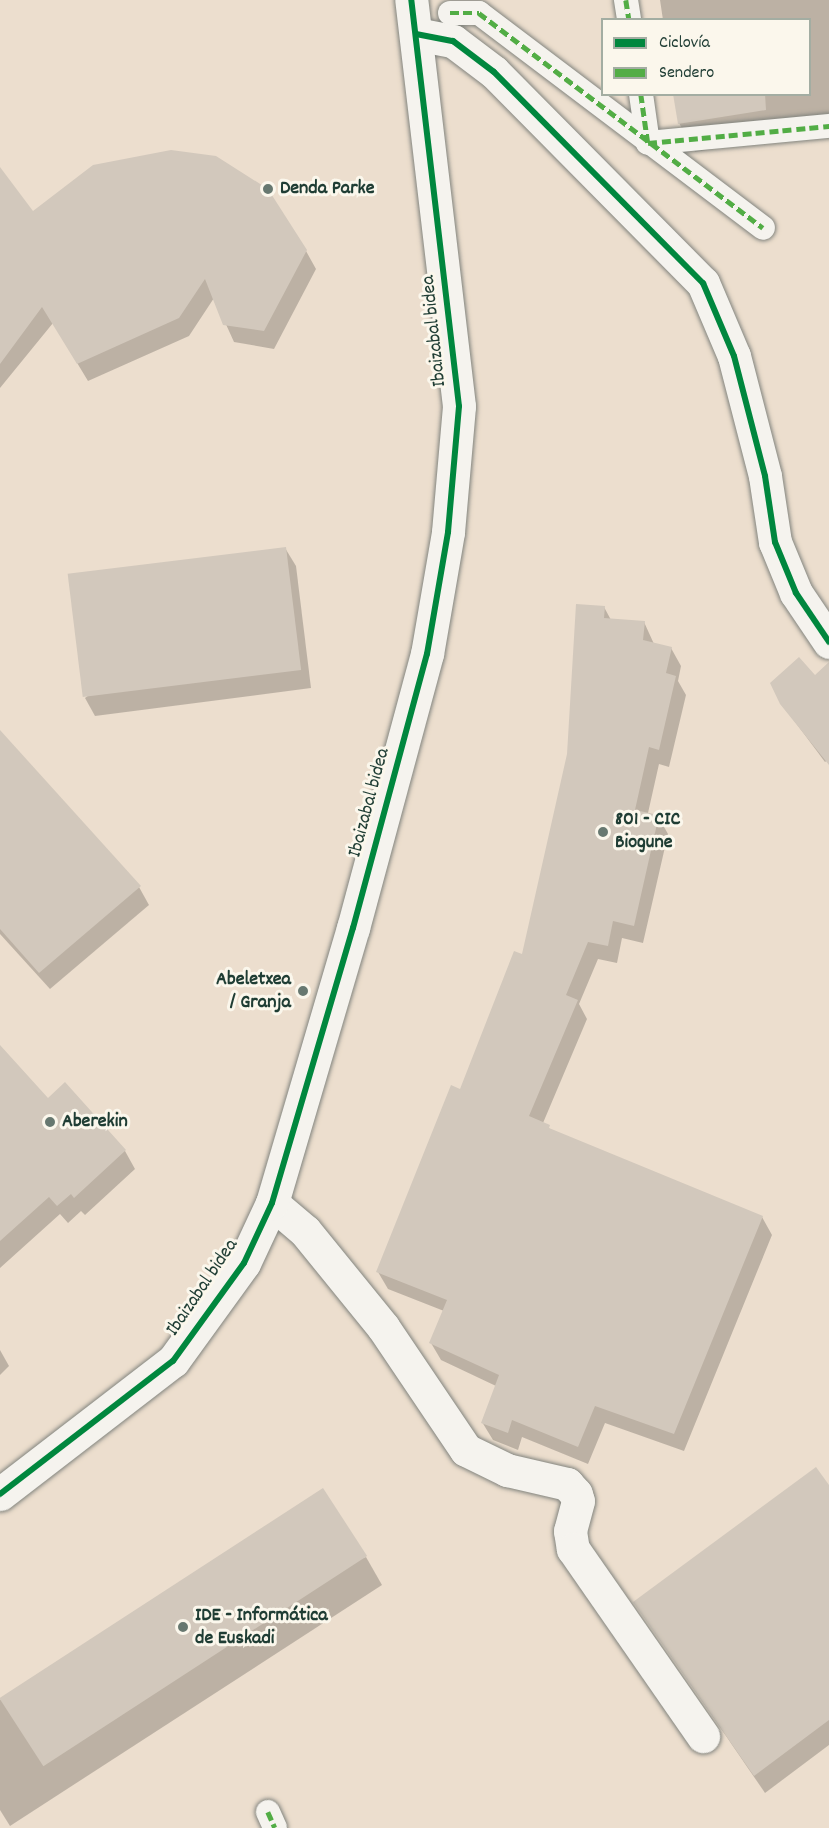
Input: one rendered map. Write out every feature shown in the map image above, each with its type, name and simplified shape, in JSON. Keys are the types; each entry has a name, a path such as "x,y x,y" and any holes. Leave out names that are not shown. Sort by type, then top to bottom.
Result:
{"street":[{"name":"Ibaizabal bidea","path":"0,1494 109,1413 172,1360 244,1263 272,1203 353,928 427,654 448,532 459,406 411,0"},
{"path":"626,0 629,18"},
{"path":"450,13 479,13 763,228"},
{"path":"416,34 453,41 494,72 703,283 734,356 765,476 775,542 796,593 829,642"},
{"path":"641,96 648,143"},
{"path":"648,143 829,126"},
{"path":"272,1203 305,1231 383,1327 466,1450 507,1470 567,1484 576,1494 578,1500 570,1531 573,1549 703,1736"},
{"name":"Ibaizabal bidea","path":"0,1475 109,1413"}],"shaded area":[{"path":"0,0 829,0 829,1828 0,1828"}],"building":[{"path":"673,96 765,96 766,110 678,124"},
{"path":"171,150 216,156 268,189 307,250 264,331 223,325 205,279 179,318 77,364 42,307 0,364 0,167 33,211 93,165"},
{"path":"286,547 301,670 83,697 68,574"},
{"path":"576,604 605,606 604,618 645,621 643,640 672,647 666,673 676,676 659,750 649,747 635,810 659,815 634,926 613,921 608,946 588,942 566,995 578,1000 529,1116 550,1125 549,1128 763,1216 674,1434 595,1406 578,1447 512,1420 508,1433 481,1423 499,1375 429,1343 447,1300 376,1272 451,1085 460,1089 514,951 522,954 567,754"},
{"path":"799,657 815,675 829,662 829,765 780,704 770,683"},
{"path":"0,730 141,886 39,973 0,929"},
{"name":"Aberekin","path":"0,1045 48,1098 65,1082 126,1150 74,1198 71,1194 57,1206 49,1197 0,1241"},
{"path":"816,1467 829,1485 829,1720 754,1776 633,1602"},
{"name":"IDE - Informática de Euskadi","path":"323,1488 367,1556 43,1766 0,1698"}],"marked path":[{"path":"626,0 629,18"},
{"path":"450,13 479,13 763,228"},
{"path":"641,96 648,143 829,126"},
{"path":"268,1812 275,1828"}],"cycle path":[{"path":"0,1494 173,1361 244,1263 272,1203 353,928 427,654 448,532 459,406 411,0"},
{"path":"416,34 453,41 494,72 703,283 734,356 765,476 775,542 796,593 829,642"}],"place":[{"name":"Denda Parke","path":"268,189"},
{"name":"801 - CIC Biogune","path":"603,832"},
{"name":"Abeletxea / Granja","path":"303,991"},
{"name":"Aberekin","path":"50,1122"},
{"name":"IDE - Informática de Euskadi","path":"183,1627"}]}
